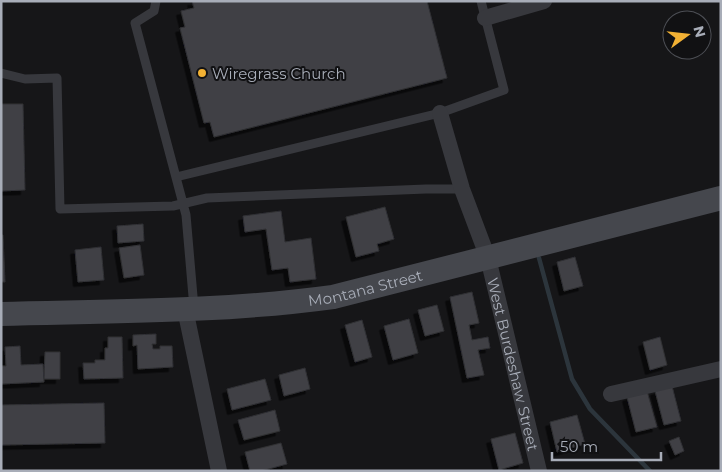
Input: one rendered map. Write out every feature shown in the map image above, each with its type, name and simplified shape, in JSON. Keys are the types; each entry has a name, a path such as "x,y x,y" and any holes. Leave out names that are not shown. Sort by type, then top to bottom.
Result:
{"street":[{"path":"485,18 544,1"},
{"name":"West Burdeshaw Street","path":"440,112 462,189 488,258 538,471"},
{"name":"Montana Street","path":"1,314 288,303 333,297 721,198"},
{"path":"189,308 219,471"},
{"path":"611,394 721,369"}],"lane":[{"path":"156,1 154,10 135,23 186,215 189,308"},
{"path":"176,177 440,112 504,90 481,1"},
{"path":"1,73 25,79 57,78 60,209 173,206 208,198 462,189"}],"building":[{"path":"192,1 427,1 447,78 214,137 210,122 204,123 180,28 185,27 181,11 194,8"},
{"path":"1,104 23,104 25,190 1,191"},
{"path":"385,207 394,239 377,244 379,251 356,257 346,217"},
{"path":"281,211 285,242 311,238 316,279 290,282 288,268 272,270 266,229 245,232 243,216"},
{"path":"143,224 144,241 118,243 117,226"},
{"path":"1,235 3,235 5,282 1,282"},
{"path":"140,245 144,275 124,278 119,248"},
{"path":"101,247 104,280 78,282 75,250"},
{"path":"575,257 583,286 564,291 557,262"},
{"path":"472,292 479,323 469,325 472,340 488,337 490,348 478,350 484,375 467,378 450,297"},
{"path":"437,305 444,331 425,336 418,310"},
{"path":"409,319 418,353 393,360 384,326"},
{"path":"362,320 372,357 355,362 345,325"},
{"path":"156,334 156,344 152,344 153,349 160,349 160,346 172,346 173,367 138,369 137,345 133,346 133,335"},
{"path":"108,337 122,337 123,378 84,379 83,363 95,363 95,360 105,360 105,348 108,348"},
{"path":"660,337 667,365 650,370 643,342"},
{"path":"20,346 21,365 43,364 44,382 1,384 1,366 6,366 5,347"},
{"path":"45,352 60,352 60,379 44,379"},
{"path":"305,368 310,389 284,396 279,375"},
{"path":"265,379 271,400 232,410 227,389"},
{"path":"672,386 681,421 664,425 655,391"},
{"path":"647,391 657,427 636,432 627,397"},
{"path":"104,403 105,443 1,445 1,405"},
{"path":"275,410 280,431 244,440 238,420"},
{"path":"577,415 585,444 557,452 550,422"},
{"path":"515,433 523,463 499,470 491,439"},
{"path":"679,437 684,451 675,455 669,441"},
{"path":"281,443 287,464 261,471 250,471 245,452"}],"waterway":[{"path":"539,258 572,379 590,409 650,471"}],"place":[{"name":"Wiregrass Church","path":"202,73"}]}
